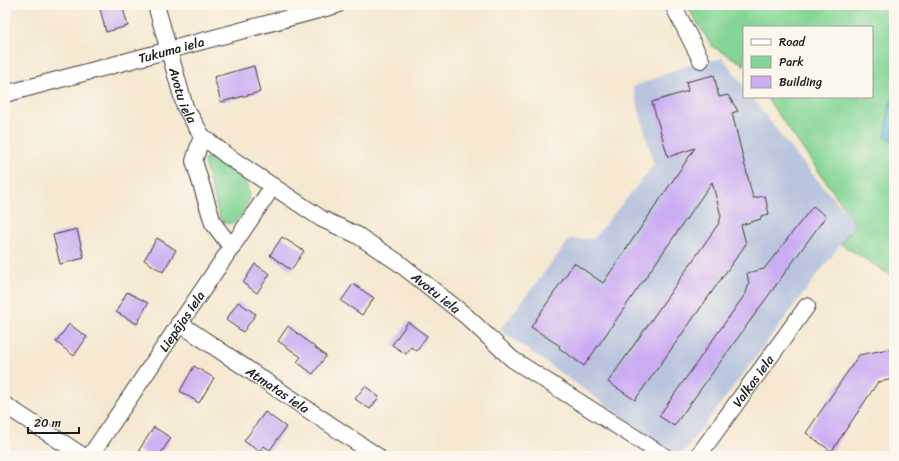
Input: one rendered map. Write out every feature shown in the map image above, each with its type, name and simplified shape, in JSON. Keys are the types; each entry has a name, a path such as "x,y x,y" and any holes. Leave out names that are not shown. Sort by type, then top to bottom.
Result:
{"street":[{"name":"Avotu iela","path":"156,5 185,107 202,136 322,219 356,235 399,263 466,316 512,359 664,456"},
{"name":"Tukuma iela","path":"5,94 337,5"},
{"path":"673,5 702,60"},
{"name":"Avotu iela","path":"202,136 194,162 212,223 232,248"},
{"name":"Liepājas iela","path":"90,456 273,186"},
{"name":"Valkas iela","path":"698,456 807,306"},
{"name":"Atmatas iela","path":"179,323 377,456"},
{"path":"5,405 83,456"}],"shaded area":[{"path":"723,58 743,85 743,98 753,98 793,152 856,224 681,456 679,456 500,330 570,239 593,239 654,165 633,87 683,67"}],"green space":[{"path":"686,5 894,5 894,277 841,244 856,224 767,98 873,98 873,26 743,26 743,64 713,47"},
{"path":"207,157 215,160 239,175 247,186 249,195 247,204 238,219 232,223 226,223 220,219 204,161"}],"water":[{"path":"894,96 894,141 885,137 890,104"}],"building":[{"path":"99,5 122,5 128,26 106,32"},
{"path":"254,66 260,92 221,102 214,77"},
{"path":"714,75 719,97 728,95 738,111 732,113 753,198 765,196 769,214 761,216 761,219 741,225 746,244 635,400 608,382 719,223 721,216 712,182 584,366 559,348 560,346 531,327 574,263 603,283 695,148 668,157 652,102 688,91 686,82"},
{"path":"813,206 826,216 674,426 659,416 746,293 749,284 747,273 764,269"},
{"path":"77,229 84,258 60,264 53,235"},
{"path":"282,237 304,251 291,270 270,255"},
{"path":"157,238 176,250 163,272 144,260"},
{"path":"255,264 270,274 257,293 243,283"},
{"path":"353,284 374,298 362,315 341,301"},
{"path":"127,292 148,303 137,324 116,312"},
{"path":"238,302 256,314 243,332 226,320"},
{"path":"408,322 427,336 417,351 411,347 406,354 392,345"},
{"path":"69,324 87,337 74,356 56,342"},
{"path":"288,326 326,356 313,374 297,362 301,357 278,341"},
{"path":"894,348 894,379 878,382 831,451 806,433 859,355"},
{"path":"194,366 214,378 199,403 180,391"},
{"path":"365,386 379,397 370,409 355,399"},
{"path":"265,412 286,427 270,450 264,446 259,451 244,441"},
{"path":"154,427 171,438 159,456 148,456 139,450"}]}
